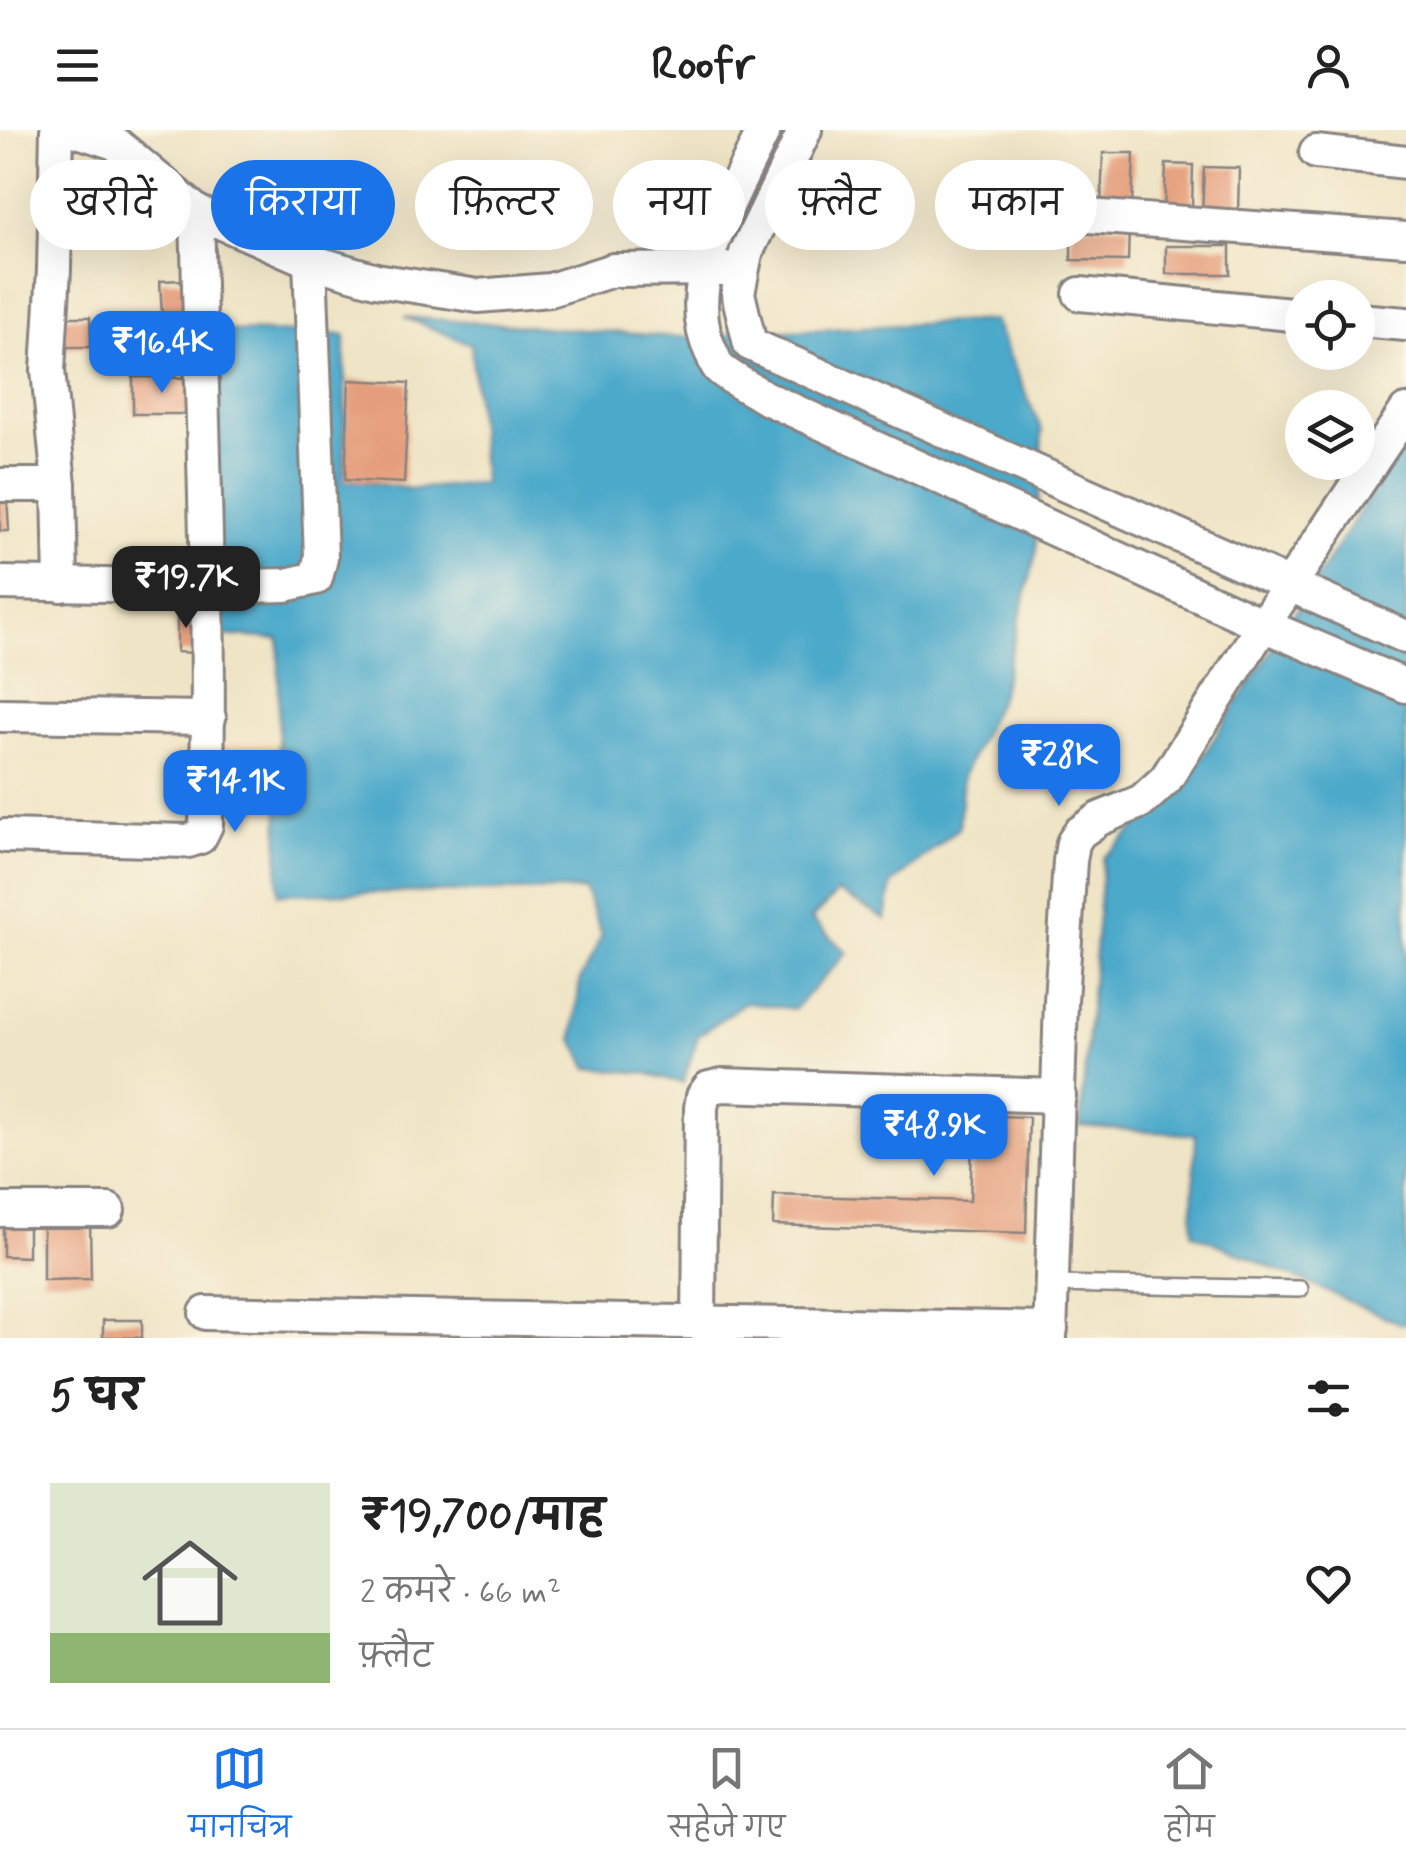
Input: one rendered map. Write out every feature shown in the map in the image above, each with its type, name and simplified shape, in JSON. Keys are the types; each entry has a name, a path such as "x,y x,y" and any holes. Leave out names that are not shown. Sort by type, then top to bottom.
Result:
{"street":[{"path":"57,130 48,370 60,485 61,586"},
{"path":"74,130 115,143 196,212 310,260 376,280 478,296 550,290 612,270 742,270"},
{"path":"764,130 717,230 707,268 701,313 706,342 718,367 764,397 1406,686"},
{"path":"805,130 746,254 738,293 750,344 1406,636"},
{"path":"1316,152 1406,162"},
{"path":"5,836 188,842 200,838 206,825 208,587 196,212"},
{"path":"1097,217 1406,238"},
{"path":"0,584 208,587 302,583 316,578 320,568 310,260"},
{"path":"1080,294 1285,313"},
{"path":"1375,321 1406,324"},
{"path":"206,1314 1051,1333 1062,1000 1073,843 1100,819 1142,802 1166,779 1263,624 1406,412"},
{"path":"0,485 60,485"},
{"path":"0,715 209,718"},
{"path":"699,1323 702,1108 709,1088 1059,1096"},
{"path":"0,1210 108,1210"}],"lane":[{"path":"1053,1284 1300,1290"}],"water":[{"path":"404,317 679,337 994,320 1042,431 1036,553 1000,697 963,775 959,828 892,884 886,919 838,892 811,919 847,953 794,1009 745,1002 698,1036 683,1083 645,1073 589,1068 573,1039 580,979 602,935 584,890 278,894 279,639 220,635 211,330 345,335 345,479 411,489 483,483 471,344"},
{"path":"1401,447 1406,447 1406,1322 1401,1324 1192,1233 1196,1135 1080,1126 1103,858 1187,781"}],"building":[{"path":"1103,153 1134,153 1132,207 1101,206"},
{"path":"1166,164 1193,165 1192,212 1164,212"},
{"path":"1204,167 1239,168 1238,215 1202,214"},
{"path":"1097,225 1129,226 1128,261 1071,260 1071,250 1097,250"},
{"path":"1166,246 1230,246 1230,274 1166,274"},
{"path":"185,280 187,313 162,315 160,281"},
{"path":"63,317 90,317 91,347 63,347"},
{"path":"133,377 192,378 192,414 133,414"},
{"path":"349,380 409,383 404,483 345,480"},
{"path":"0,494 7,494 9,531 0,531"},
{"path":"177,610 196,610 195,653 177,652"},
{"path":"866,1112 1029,1117 1026,1233 773,1225 774,1195 970,1201 972,1147 865,1144"},
{"path":"3,1219 28,1219 28,1257 3,1256"},
{"path":"43,1221 90,1221 91,1279 43,1280"},
{"path":"103,1320 142,1320 142,1338 103,1337"}]}
